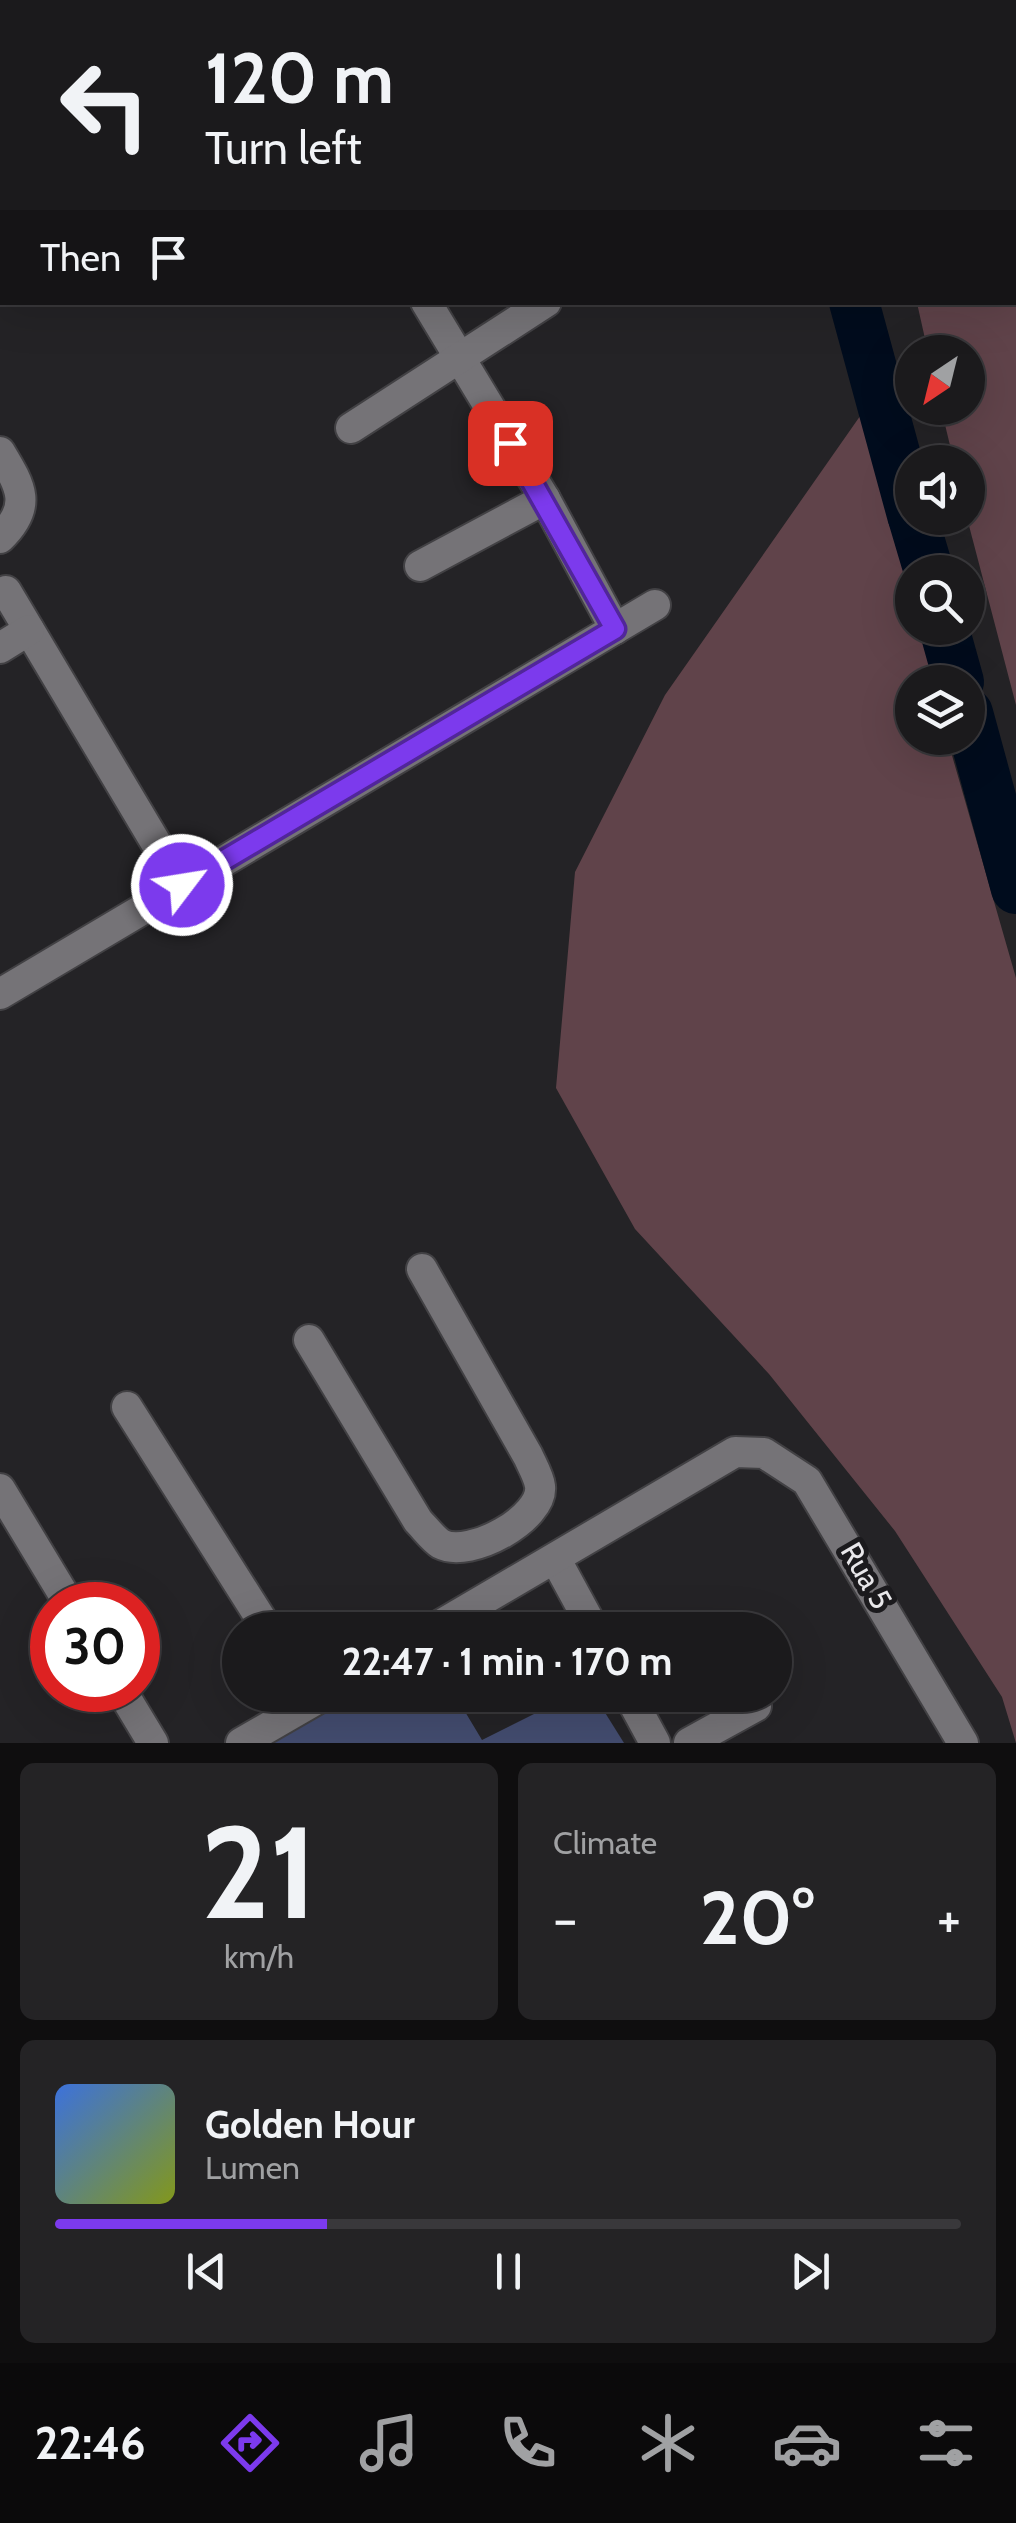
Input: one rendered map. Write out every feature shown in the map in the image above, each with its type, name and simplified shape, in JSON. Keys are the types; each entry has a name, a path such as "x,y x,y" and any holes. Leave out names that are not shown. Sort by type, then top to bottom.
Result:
{"street":[{"path":"428,305 544,499 615,629"},
{"path":"351,428 541,305"},
{"path":"0,452 14,475 22,507 17,520 0,538"},
{"path":"420,566 544,499"},
{"path":"6,591 182,885"},
{"path":"0,994 655,605"},
{"path":"0,648 28,630"},
{"path":"309,1340 418,1521 442,1544 466,1548 496,1538 535,1506 541,1487 528,1456 422,1269"},
{"path":"127,1407 257,1612"},
{"name":"Rua 5","path":"556,1560 735,1452 764,1453 807,1481 962,1743"},
{"path":"4,1504 55,1582"},
{"path":"496,1538 512,1581"},
{"path":"461,1612 556,1560 584,1612"},
{"path":"134,1712 153,1743"},
{"path":"242,1743 291,1712"},
{"path":"638,1712 655,1743"},
{"path":"688,1743 745,1712"}],"shaded area":[{"path":"917,305 1016,305 1016,705 985,587 985,555 977,555 971,535 985,535 985,445 950,445 945,425 985,425 985,335 924,335"},
{"path":"865,409 901,555 895,555 895,645 924,645 930,665 895,665 895,755 952,755 1016,978 1016,1743 1002,1697 895,1531 769,1374 635,1229 556,1088 575,872 665,695"}],"building":[{"path":"313,1712 465,1712 482,1740 538,1712 605,1712 624,1743 260,1743"}],"waterway":[{"path":"855,305 895,453"},
{"path":"918,535 924,555"},
{"path":"949,645 954,665"},
{"path":"979,755 1016,889"}],"route":[{"path":"182,885 615,629 510,443"}]}
